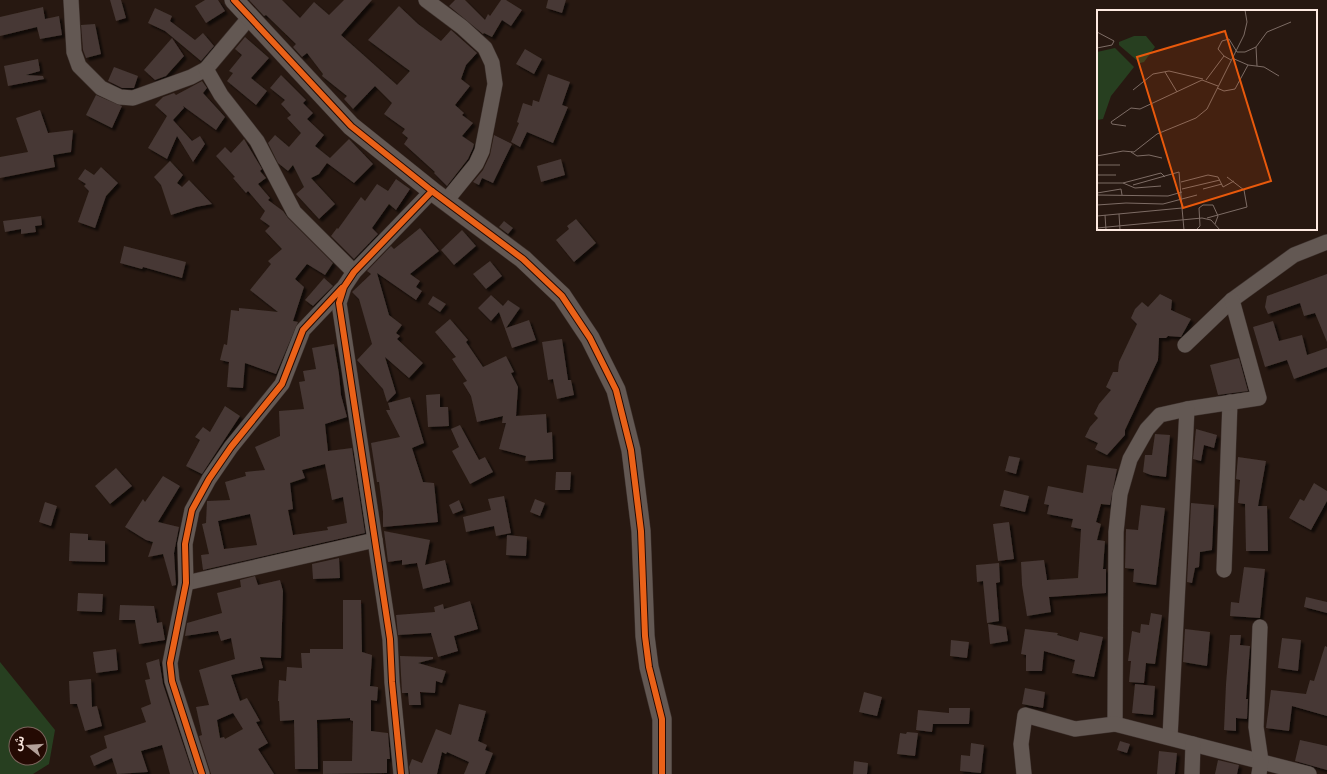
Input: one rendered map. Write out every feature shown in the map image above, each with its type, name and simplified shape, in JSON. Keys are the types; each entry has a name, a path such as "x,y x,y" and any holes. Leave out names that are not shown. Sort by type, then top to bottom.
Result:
{"street":[{"path":"71,0 74,52 79,66 101,88 120,96 133,98 191,77 206,69 242,6 351,126 439,196 523,259 562,296 590,338 616,390 631,450 641,531 645,636 649,667 662,719 662,774"},
{"path":"202,774 172,682 170,663 186,583 185,544 192,510 209,479 232,447 282,384 303,330 344,287 354,272 476,164 482,151 495,84 492,62 485,48 462,27 426,0"},
{"path":"206,69 221,95 257,141 294,212 354,272"},
{"path":"1185,345 1232,300 1294,255 1327,242"},
{"path":"344,287 339,303 390,639 392,682 401,774"},
{"path":"1115,724 1116,532 1120,494 1130,459 1147,429 1160,415 1187,408 1259,398 1232,300"},
{"path":"1224,570 1230,402"},
{"path":"1170,737 1187,408"},
{"path":"186,583 375,540"},
{"path":"1260,627 1256,727 1260,768"},
{"path":"1024,774 1021,744 1025,715 1075,729 1115,724 1170,737 1260,768 1310,774"},
{"path":"1192,774 1193,744"}],"green space":[{"path":"0,662 55,730 48,765 48,726 8,726 8,766 46,766 33,774 0,774"}],"building":[{"path":"110,0 121,0 126,18 116,21"},
{"path":"205,0 218,0 225,11 206,23 195,6"},
{"path":"249,0 282,0 300,18 314,2 329,15 344,0 372,0 341,35 397,85 410,71 368,40 399,6 418,24 441,41 451,30 477,53 466,65 461,79 470,86 455,105 464,113 462,115 473,123 462,136 474,144 468,159 447,186 434,173 435,172 404,144 408,138 402,133 405,129 384,114 392,103 375,86 353,109 344,99 347,96 322,76 323,74 307,53 302,57 293,47 296,44 266,15 264,16"},
{"path":"455,0 465,0 485,20 488,14 490,16 501,0 506,0 522,10 511,26 502,20 492,37 484,33 483,34 449,6"},
{"path":"548,0 566,0 562,13 546,8"},
{"path":"43,7 45,19 59,16 62,35 40,39 37,27 0,36 0,17"},
{"path":"155,8 172,16 170,21 195,40 203,33 214,46 201,61 165,31 148,23"},
{"path":"95,24 101,54 86,58 83,50 81,25"},
{"path":"245,37 269,58 251,78 267,91 256,105 227,81 233,73 229,71 242,55 235,49"},
{"path":"172,38 184,56 166,76 155,80 144,70"},
{"path":"525,49 542,59 534,74 516,64"},
{"path":"38,59 40,71 26,75 43,76 44,79 8,86 4,66"},
{"path":"114,67 138,76 134,88 122,88 108,81"},
{"path":"548,74 570,82 562,105 568,107 553,143 527,132 520,147 511,142 519,123 517,122 523,103 532,106 533,100 539,102"},
{"path":"281,75 306,100 303,103 313,113 307,119 324,135 315,146 330,158 349,139 373,164 354,183 327,163 319,174 311,178 335,204 319,219 296,194 304,187 293,165 288,171 278,163 268,143 275,135 289,147 301,133 287,118 291,115 281,104 285,100 270,88"},
{"path":"202,81 207,88 203,93 225,117 216,130 183,106 184,108 173,120 192,141 200,136 205,144 193,162 177,136 167,159 148,148 167,116 155,105 163,97 174,93 176,95"},
{"path":"96,95 122,106 112,128 86,115"},
{"path":"40,110 48,133 73,130 71,152 53,155 55,167 0,178 0,157 28,152 16,118"},
{"path":"494,135 512,144 493,183 482,178 479,185 473,182 483,170 490,155"},
{"path":"244,139 262,169 260,171 266,178 258,184 270,198 268,200 283,211 288,218 333,263 325,275 307,264 295,279 304,287 293,321 298,322 276,374 245,363 243,388 227,387 229,362 220,360 224,344 227,345 231,310 239,311 239,308 278,312 250,290 271,264 268,261 282,249 265,231 270,226 260,219 265,211 248,191 246,193 233,178 235,177 216,156 225,147 231,153"},
{"path":"561,159 565,175 541,182 537,166"},
{"path":"170,161 183,175 177,183 182,187 189,180 212,204 196,207 171,215 161,185 154,177"},
{"path":"101,167 118,183 106,196 95,228 78,222 89,191 84,186 86,184 78,179 85,169 94,175"},
{"path":"396,179 410,189 396,210 389,204 372,228 378,234 354,259 331,236 337,228 338,229 361,197 365,201 377,184 388,191"},
{"path":"41,216 42,225 35,226 36,232 21,234 21,229 5,232 3,221"},
{"path":"576,219 596,243 574,262 556,240 569,229 567,226"},
{"path":"504,221 513,228 508,234 499,227"},
{"path":"420,228 439,251 410,274 420,281 416,287 422,291 416,300 377,273 389,315 402,325 396,333 400,336 397,339 423,363 409,378 385,357 396,393 387,402 383,389 357,360 372,344 359,299 352,292 371,274 367,271 391,246 394,249"},
{"path":"462,230 476,246 454,265 441,250"},
{"path":"124,246 186,262 182,278 143,267 142,269 120,263"},
{"path":"490,261 502,276 486,289 473,274"},
{"path":"1327,274 1327,342 1315,313 1304,316 1300,303 1268,314 1265,307 1267,296"},
{"path":"324,278 333,286 313,306 305,300"},
{"path":"1160,294 1172,300 1171,310 1191,319 1181,337 1168,336 1166,338 1159,338 1158,360 1125,430 1125,435 1107,455 1095,449 1098,443 1085,437 1090,427 1098,418 1094,414 1099,404 1111,390 1106,387 1113,372 1118,372 1119,362 1137,324 1131,318 1135,309 1142,302 1148,307"},
{"path":"491,295 503,306 508,300 520,308 506,328 529,320 536,340 512,348 499,312 491,321 478,308"},
{"path":"433,296 446,304 440,312 428,304"},
{"path":"450,319 468,340 466,342 483,367 506,356 514,372 511,373 518,387 516,416 546,414 547,433 552,432 553,459 525,461 526,456 499,449 506,423 502,423 503,416 477,422 471,396 463,383 467,381 452,359 456,357 435,332"},
{"path":"1273,321 1279,341 1302,335 1307,355 1327,348 1327,367 1294,379 1287,360 1265,367 1253,327"},
{"path":"562,339 568,380 571,380 574,395 557,399 553,379 548,380 542,342"},
{"path":"334,344 341,395 347,417 325,424 328,451 352,448 365,533 203,570 201,555 209,554 202,524 206,523 207,501 230,500 225,482 246,476 245,472 265,470 255,447 280,436 279,411 304,409 299,382 305,381 303,371 316,369 312,348","holes":["325,464 332,500 343,497 347,523 327,527 328,530 293,535 288,510 293,509 290,483 305,478 302,470","250,514 257,545 224,549 218,521"]},
{"path":"1239,358 1248,391 1218,395 1210,365"},
{"path":"440,394 440,407 448,407 449,426 428,427 426,395"},
{"path":"410,397 424,443 412,448 423,482 434,483 438,522 383,527 383,512 379,482 377,482 371,443 400,437 386,410 390,410 388,403"},
{"path":"225,406 240,416 202,474 186,466 200,440 195,437 203,427 210,432"},
{"path":"460,425 479,460 485,457 493,472 470,484 452,451 459,447 451,429"},
{"path":"1196,429 1217,435 1214,448 1204,445 1201,461 1193,459"},
{"path":"1155,434 1170,435 1166,477 1151,475 1143,472 1145,455 1152,455"},
{"path":"1009,456 1020,458 1016,474 1005,471"},
{"path":"1238,457 1266,461 1258,506 1267,506 1268,551 1246,551 1245,504 1238,503 1240,480 1236,479"},
{"path":"1087,465 1117,469 1110,505 1101,504 1096,522 1101,524 1097,540 1105,541 1103,569 1106,569 1106,593 1049,597 1051,612 1027,616 1022,585 1021,562 1044,560 1047,580 1078,578 1081,529 1071,527 1073,519 1047,514 1049,505 1044,504 1048,486 1083,493"},
{"path":"116,468 132,486 110,504 95,486"},
{"path":"556,472 571,472 570,490 555,490"},
{"path":"163,476 180,486 158,522 179,527 174,553 176,585 172,586 163,554 148,557 153,542 146,540 125,527 143,499 145,502"},
{"path":"1314,483 1327,491 1327,501 1311,530 1289,518 1300,499 1304,501"},
{"path":"1004,490 1029,496 1025,512 1000,506"},
{"path":"504,496 511,533 496,536 494,526 466,532 463,517 491,510 488,499"},
{"path":"535,499 545,503 540,516 530,512"},
{"path":"459,500 463,510 453,514 449,505"},
{"path":"45,502 57,506 51,526 39,522"},
{"path":"1191,503 1214,505 1212,550 1200,552 1199,567 1195,568 1192,583 1187,582"},
{"path":"1141,505 1165,508 1156,585 1133,582 1134,569 1125,568 1126,529 1138,530"},
{"path":"1009,522 1014,559 998,561 993,524"},
{"path":"384,531 430,540 425,565 445,560 450,582 423,589 417,563 402,565 402,560 388,562"},
{"path":"70,533 88,534 88,540 105,541 105,562 69,561"},
{"path":"507,535 527,537 526,556 506,555"},
{"path":"339,558 340,578 313,579 312,564"},
{"path":"999,563 1000,582 996,583 999,621 987,623 983,581 977,582 976,565"},
{"path":"1244,567 1265,569 1260,618 1230,616 1231,602 1239,603"},
{"path":"255,576 258,585 280,580 283,591 281,658 260,657 263,668 231,675 240,701 247,698 260,721 256,722 268,743 258,749 274,774 211,774 199,736 202,735 196,707 209,705 199,670 235,659 231,638 221,641 218,631 185,636 187,623 222,613 217,593 241,587 240,580","holes":["233,713 243,729 225,739 224,737 220,738 217,720"]},
{"path":"78,593 103,594 102,612 77,611"},
{"path":"1306,597 1327,602 1327,613 1304,607"},
{"path":"343,600 361,600 362,652 372,655 370,686 378,687 377,701 371,700 371,731 388,733 390,759 387,759 387,773 323,774 323,761 352,761 353,721 350,720 350,718 317,720 318,769 295,769 294,720 280,721 278,701 279,680 286,681 287,667 302,668 301,653 310,653 310,649 343,649"},
{"path":"470,601 478,629 454,636 458,651 438,657 431,633 398,635 396,615 435,612 434,607 443,604 444,609"},
{"path":"120,605 154,606 157,623 162,622 165,640 139,644 135,620 119,620"},
{"path":"1151,613 1162,615 1155,664 1146,663 1144,683 1129,682 1131,661 1128,661 1132,631 1140,633 1141,624 1149,625"},
{"path":"988,624 1006,627 1008,641 990,644"},
{"path":"1025,629 1058,633 1057,635 1078,641 1080,632 1103,637 1094,677 1072,673 1075,660 1044,651 1042,671 1026,671 1026,655 1021,654"},
{"path":"1185,629 1210,632 1207,666 1183,662"},
{"path":"1230,635 1241,635 1240,645 1250,646 1246,699 1248,699 1247,719 1236,718 1236,731 1224,730"},
{"path":"1282,638 1301,640 1298,671 1278,668"},
{"path":"951,640 969,642 967,658 950,656"},
{"path":"1325,646 1327,647 1327,716 1292,706 1289,731 1266,728 1271,690 1306,694 1310,680 1314,681"},
{"path":"116,649 118,670 96,673 93,652"},
{"path":"400,656 433,657 433,659 418,663 446,671 442,683 436,681 435,693 420,692 421,705 409,705 408,693 402,693"},
{"path":"159,659 163,684 193,774 170,774 162,745 141,751 148,772 117,774 112,758 94,766 90,756 107,748 104,736 146,722 141,708 151,704 145,680 150,679 146,663"},
{"path":"91,679 92,707 97,706 102,726 85,731 77,704 70,704 69,681"},
{"path":"1135,684 1155,686 1153,715 1132,713"},
{"path":"1025,688 1045,692 1043,708 1022,704"},
{"path":"864,692 882,697 877,716 859,712"},
{"path":"459,704 486,711 478,741 487,745 485,750 493,753 485,774 464,774 469,762 447,752 446,754 442,752 437,774 410,774 409,767 412,759 422,763 436,729 451,735"},
{"path":"949,708 970,708 969,724 933,724 932,732 916,730 918,710 949,713"},
{"path":"907,732 918,733 915,756 897,754 900,733 906,734"},
{"path":"1300,740 1327,746 1327,770 1295,761"},
{"path":"1120,741 1130,744 1127,753 1117,750"},
{"path":"971,743 984,745 981,773 960,771 961,755 970,756"},
{"path":"1159,751 1177,753 1175,774 1157,774"},
{"path":"1218,760 1239,765 1237,774 1215,774"},
{"path":"854,761 868,763 867,774 853,774"}],"cycle path":[{"path":"234,0 351,126 432,191 523,259 562,296 590,338 616,390 631,450 641,531 645,636 649,667 662,719 662,774"},
{"path":"401,774 392,682 390,639 339,303 344,287 354,272 432,191"},
{"path":"202,774 172,681 170,663 186,583 185,544 192,510 209,479 231,447 282,384 303,330 342,288"}]}
